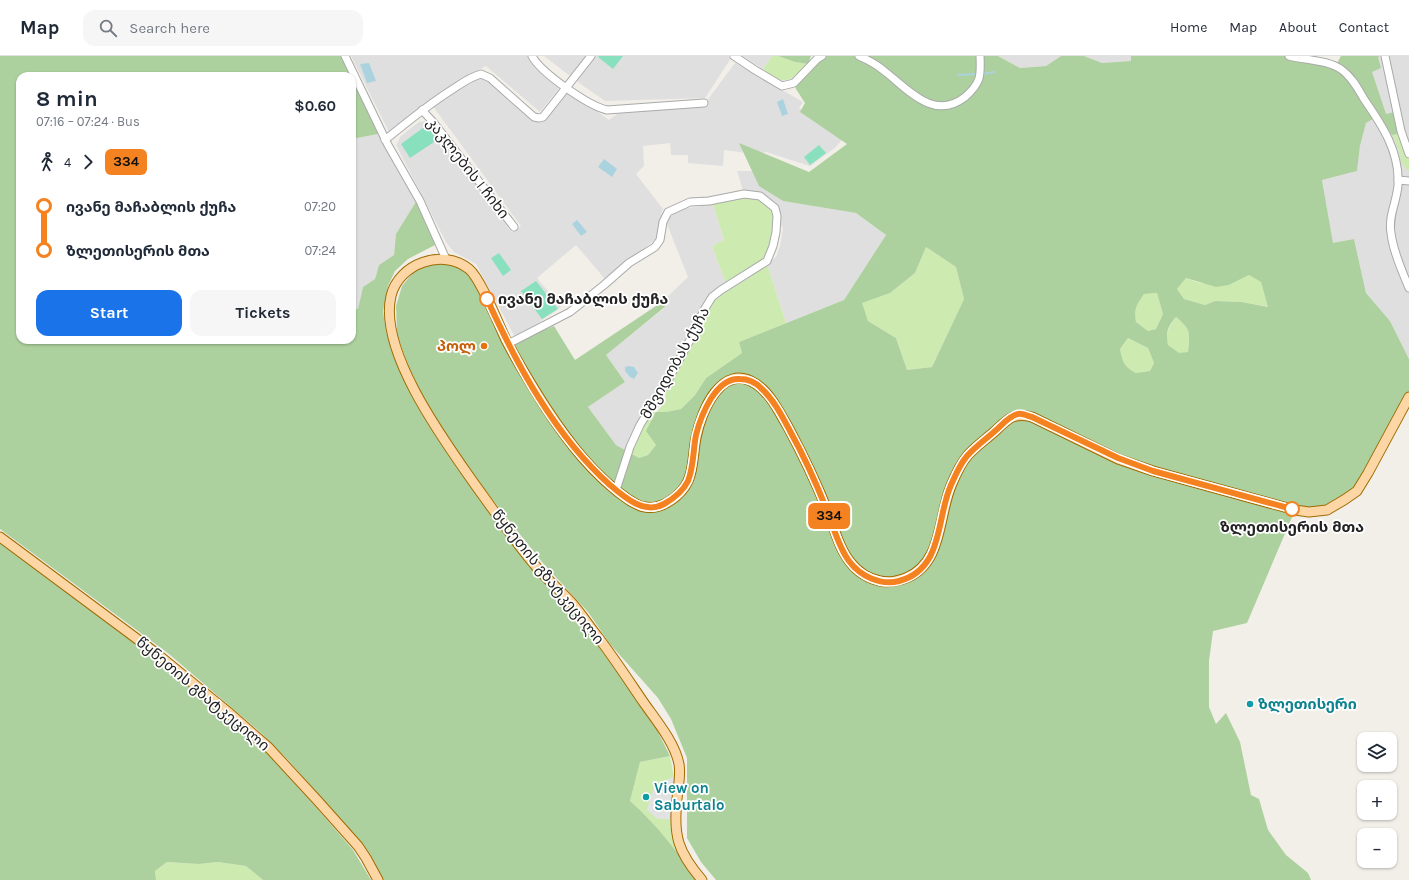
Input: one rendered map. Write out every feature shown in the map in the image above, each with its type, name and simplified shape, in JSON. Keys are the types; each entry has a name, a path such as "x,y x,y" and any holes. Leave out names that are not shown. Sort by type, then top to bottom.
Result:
{"main road":[{"path":"446,259 470,269 478,280 508,344 531,385 573,447 594,471 616,490 634,503 646,508 662,506 678,495 687,483 692,467 696,434 704,411 724,382 734,378 745,379 757,384 777,407 807,462 839,542 849,561 860,572 871,579 886,582 900,581 915,574 931,557 950,487 966,457 1009,418 1019,414 1032,417 1118,458 1153,471 1295,510 1309,512 1327,510 1357,491 1409,397"},
{"name":"წყნეთის გზატკეცილი","path":"446,259 425,260 412,267 393,288 389,306 390,323 396,347 405,371 418,397 438,430 515,540 538,569 572,604 602,642 674,748 679,762 680,774 675,820 677,840 690,866 702,880"},
{"name":"წყნეთის გზატკეცილი","path":"0,538 162,658 228,712 268,748 358,846 378,880"}],"street":[{"path":"345,56 353,72"},
{"path":"532,56 542,69 598,108 608,110 704,103"},
{"path":"385,140 422,110 472,77 481,74 490,78 534,117 543,117 591,56"},
{"path":"734,56 782,86 794,82 817,59 822,56"},
{"path":"859,56 870,61 884,71 915,96 930,104 946,106 959,101 977,84 981,74 980,56"},
{"path":"1289,56 1329,64 1342,70 1355,83 1376,114 1388,136 1395,156 1398,180 1398,186 1391,211 1391,233 1409,288"},
{"path":"1385,56 1401,131 1409,154"},
{"path":"356,79 385,140 420,201 446,259"},
{"name":"კაკლების I ჩიხი","path":"422,110 433,122 514,227"},
{"path":"1398,180 1409,181"},
{"name":"მშვიდობას ქუჩა","path":"508,344 560,318 579,306 629,263 655,247 660,240 663,222 668,212 690,202 708,201 744,194 760,196 775,208 777,216 776,232 773,246 767,261 712,297 663,389 640,425 630,446 616,490"}],"shaded area":[{"path":"351,56 530,56 560,87 540,112 486,66 467,76 390,134"},
{"path":"544,56 728,56 731,58 705,98 605,101"},
{"path":"743,56 772,56 763,69"},
{"path":"998,56 1061,56 1046,66 1020,68"},
{"path":"1084,56 1131,56 1131,61 1102,63"},
{"path":"1364,56 1409,56 1409,359 1390,321 1366,293 1354,239 1333,244 1322,180 1357,171 1360,146 1366,123 1373,119"},
{"path":"735,63 803,102 799,108 844,137 836,147 810,166 766,152 754,154 724,150 723,166 688,163 688,155 671,155 670,143 643,146 644,166 636,174 663,209 656,239 605,279 576,245 537,278 561,307 525,332 515,337 476,264 454,252 446,242 396,145 401,136 419,122 425,121 433,126 512,233 521,226 432,105 466,81 482,77 490,79 542,119 569,91 609,120 620,112 703,106"},
{"path":"378,134 417,200 396,234 394,255 379,265 375,279 363,287 358,310 356,310 356,138"},
{"path":"737,171 753,171 759,186 783,201 856,213 886,235 844,300 786,323 767,264 776,257 780,246 783,229 775,208 760,196 744,194"},
{"path":"713,204 724,240 712,246 726,284 693,328 665,381 634,429 626,451 616,445 588,407 625,382 605,355 666,307 662,302 688,277 667,224 668,215 683,209"},
{"path":"680,774 675,820 656,818 647,810 654,786"}],"green space":[{"path":"0,56 342,56 349,72 16,72 16,344 356,344 356,309 358,309 363,287 375,279 379,265 394,255 396,234 417,200 435,245 408,259 395,271 388,286 383,311 391,349 412,395 479,499 512,544 562,598 584,626 655,726 670,756 640,762 630,801 666,839 697,880 383,880 358,839 289,761 260,732 169,654 0,529"},
{"path":"623,56 613,69 598,57"},
{"path":"772,56 778,56 795,62 808,64 792,78 783,81 772,76 763,69"},
{"path":"778,56 811,56 808,64 795,62"},
{"path":"822,56 859,56 930,104 959,101 977,84 980,56 998,56 1020,68 1046,66 1061,56 1084,56 1102,63 1131,61 1131,56 1289,56 1342,69 1373,119 1366,123 1360,146 1357,171 1322,180 1333,243 1354,239 1366,293 1390,321 1409,359 1409,397 1357,491 1327,510 1295,510 1247,623 1213,631 1209,661 1209,707 1216,724 1226,713 1240,742 1251,795 1259,799 1268,830 1286,855 1308,873 1311,880 716,880 701,862 687,838 687,758 671,719 658,698 610,644 588,612 542,562 465,465 429,410 411,374 397,334 396,306 402,286 416,269 434,262 449,261 470,276 509,351 573,447 508,344 554,326 575,360 662,302 666,306 606,355 625,382 588,407 616,445 639,458 648,455 656,445 646,431 656,412 681,409 695,395 706,378 742,353 739,342 844,300 886,235 856,213 783,201 759,186 739,143 809,172 847,144 800,112 805,103 794,83","holes":["926,247 956,267 964,299 932,367 907,370 896,338 868,321 862,303 890,293 915,273","1249,275 1261,282 1268,307 1242,302 1215,301 1205,305 1184,299 1177,289 1186,278 1216,287 1229,285","1157,293 1163,314 1156,329 1148,331 1136,322 1135,317 1136,307 1144,294","1176,317 1187,328 1189,336 1188,352 1179,353 1168,345 1167,333","1128,338 1148,348 1154,363 1150,371 1136,373 1126,366 1120,349"]},
{"path":"868,56 977,56 977,73 975,82 969,91 964,95 954,101 938,103 926,100 917,95 888,70"},
{"path":"1341,56 1380,56 1378,57 1381,68 1372,72 1386,114 1395,112 1401,133 1392,135 1355,80 1336,65"},
{"path":"356,87 378,134 356,138"},
{"path":"427,125 437,140 410,158 401,144"},
{"path":"1401,133 1409,156 1409,171 1403,165 1392,135"},
{"path":"819,145 826,153 810,165 804,157"},
{"path":"742,197 760,200 769,205 772,210 774,224 772,240 767,254 760,262 726,284 712,246 724,240 713,204"},
{"path":"926,247 956,267 964,299 932,367 907,370 896,338 868,321 861,303 890,293 915,273"},
{"path":"499,253 511,270 503,276 491,258"},
{"path":"767,264 786,323 739,342 742,353 706,378 695,395 681,409 657,412 666,400 665,392 714,301"},
{"path":"1249,275 1261,282 1269,307 1242,302 1215,301 1205,305 1184,299 1177,289 1186,278 1200,283 1229,285"},
{"path":"536,281 558,309 542,319 521,291"},
{"path":"1157,293 1163,314 1156,329 1148,331 1136,322 1135,313 1137,304 1144,294"},
{"path":"1176,317 1187,328 1189,336 1188,352 1179,354 1168,345 1167,340 1168,330"},
{"path":"1128,338 1148,348 1154,363 1150,371 1136,373 1125,364 1120,349"},
{"path":"651,412 656,412 656,445 648,455 639,458 631,453 642,427"},
{"path":"0,540 174,671 255,740 353,850 371,880 263,880 246,866 218,862 199,864 167,862 155,871 156,880 0,880"},
{"path":"670,756 674,777 654,786 656,818 670,819 674,841 682,859 658,829 630,801 640,762"},
{"path":"167,862 199,864 218,862 246,866 263,880 156,880 155,871"}],"water":[{"path":"369,63 376,81 367,83 360,64"},
{"path":"783,99 788,114 782,116 777,102"},
{"path":"604,159 617,169 612,177 598,167"},
{"path":"577,220 587,232 581,236 572,224"},
{"path":"625,367 634,367 638,373 634,379 625,371"}],"waterway":[{"path":"982,74 995,72"},
{"path":"958,75 978,74"}],"bus line":[{"name":"334","path":"487,299 508,344 531,385 573,447 594,471 616,490 634,503 646,508 662,506 678,495 687,483 692,467 696,434 704,411 715,392 724,382 734,378 745,379 757,384 777,407 807,462 839,542 849,561 860,572 871,579 886,582 900,581 915,574 931,557 950,487 966,457 1009,418 1019,414 1032,417 1118,458 1153,471 1292,509"}],"place":[{"name":"ივანე მაჩაბლის ქუჩა","path":"487,299"},
{"name":"პოლ","path":"484,346"},
{"name":"ზლეთისერის მთა","path":"1292,509"},
{"name":"ზლეთისერი","path":"1250,704"},
{"name":"View on Saburtalo","path":"646,797"}]}
